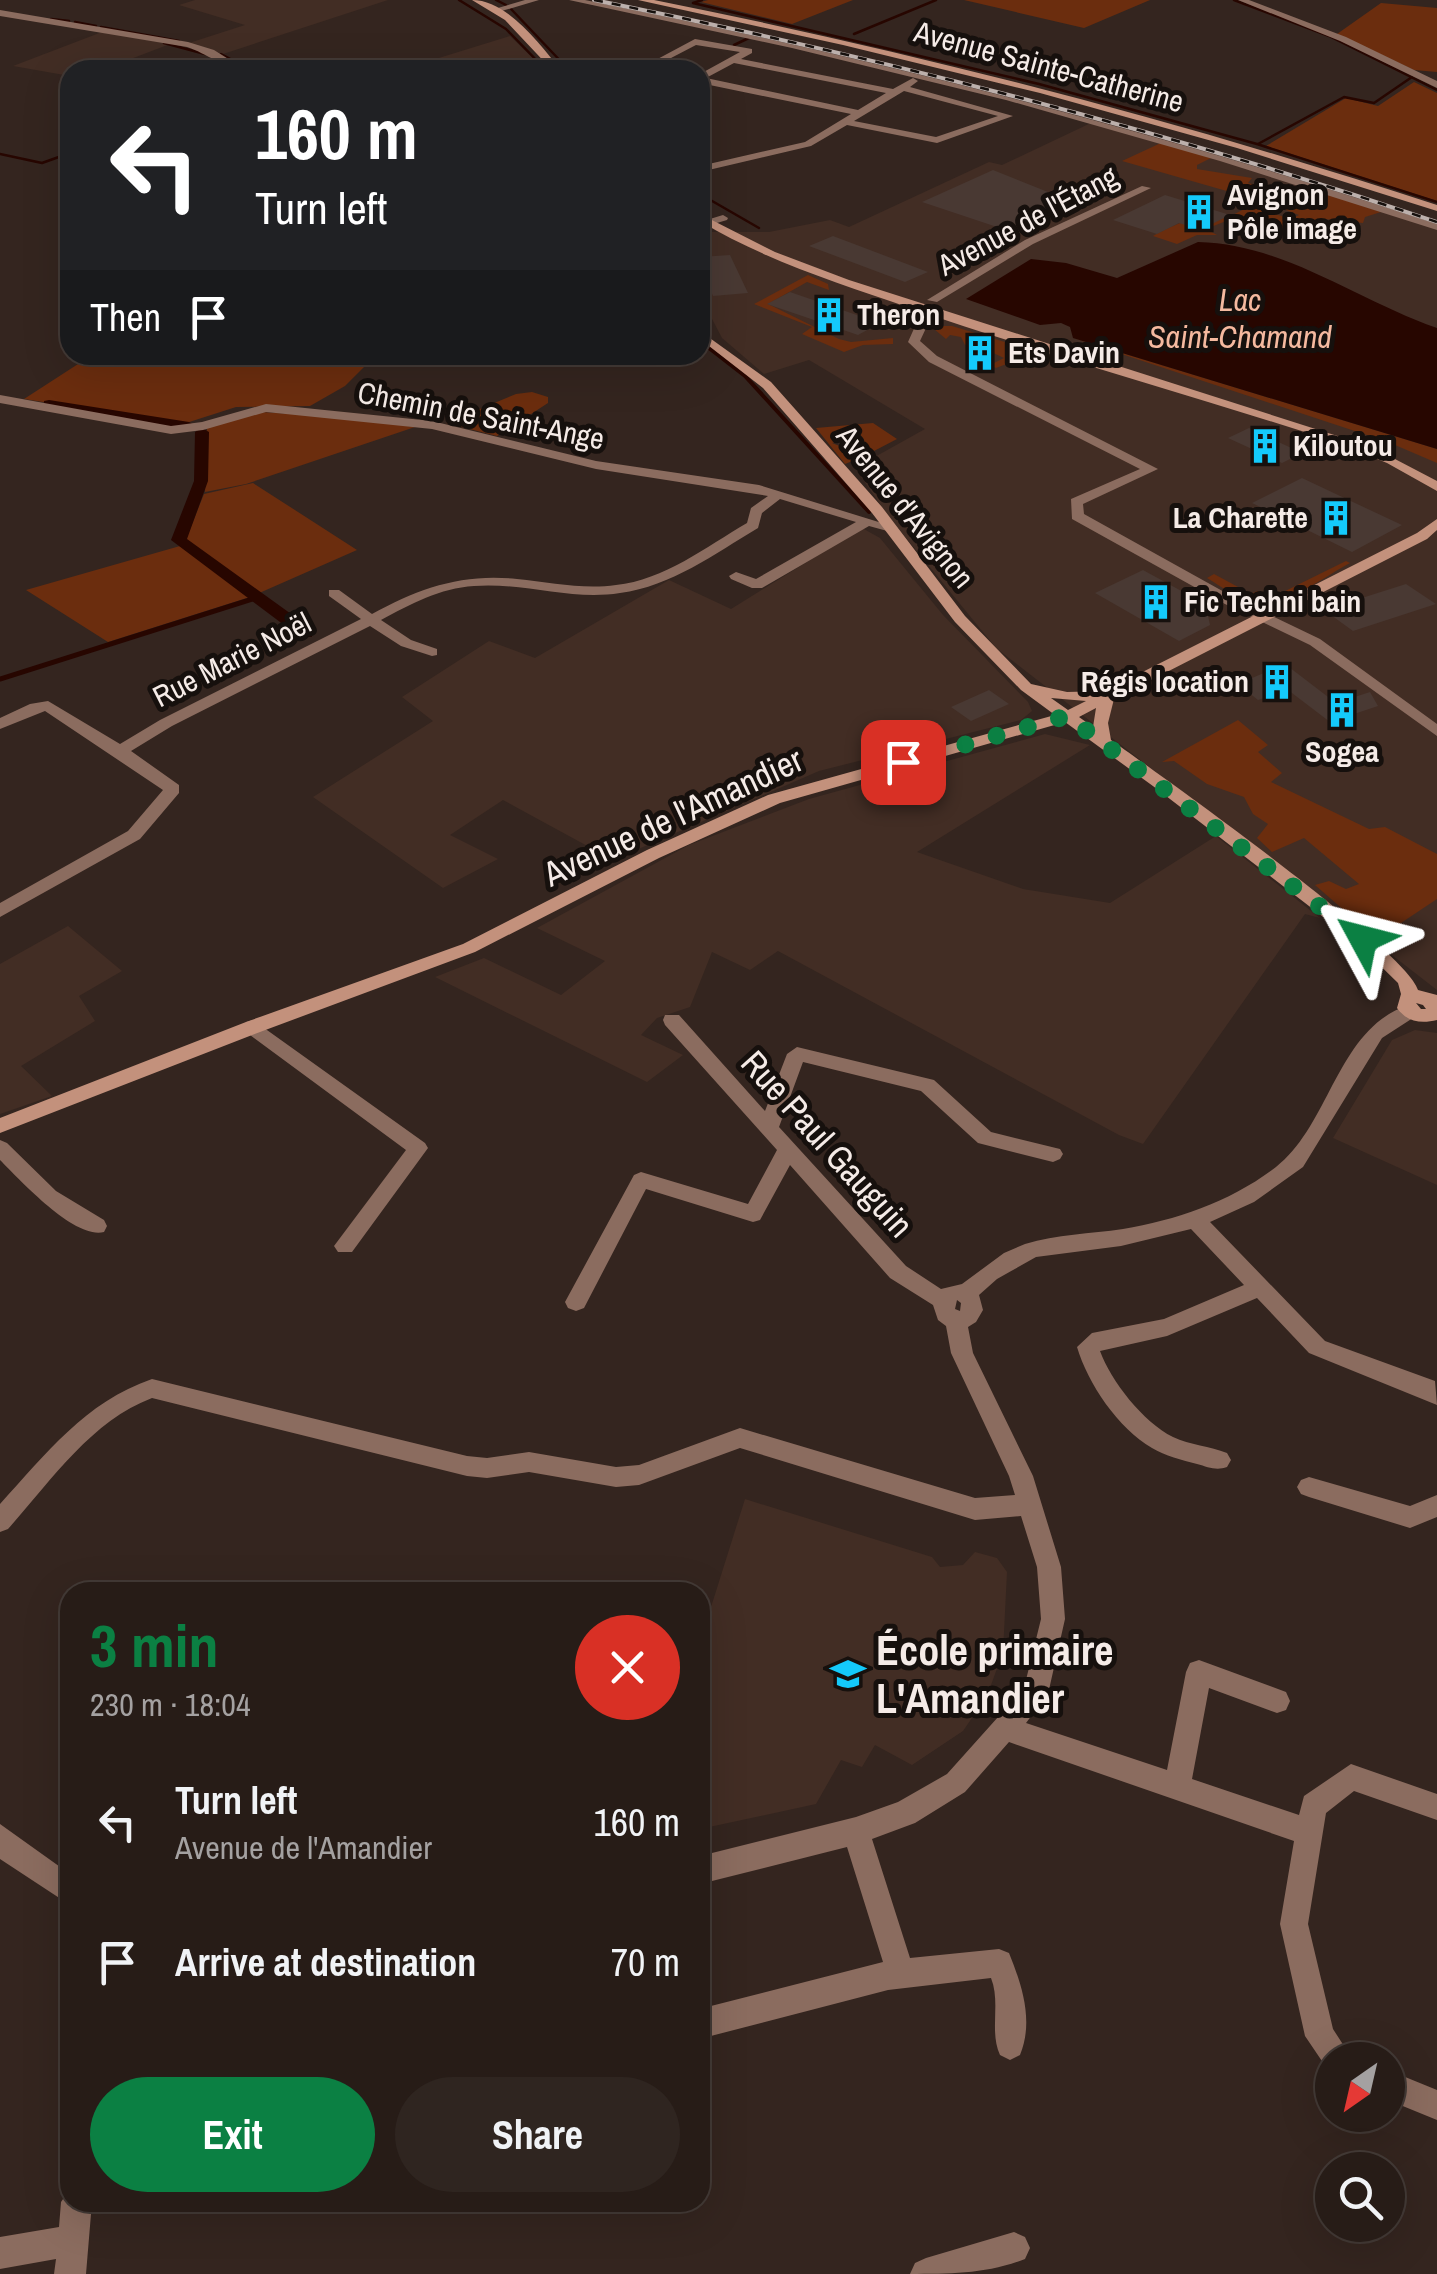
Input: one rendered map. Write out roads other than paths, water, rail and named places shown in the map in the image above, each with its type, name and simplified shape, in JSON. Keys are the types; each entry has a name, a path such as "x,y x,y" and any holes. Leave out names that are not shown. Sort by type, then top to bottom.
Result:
{"main road":[{"path":"476,0 514,24 548,60"},
{"name":"Avenue Sainte-Catherine","path":"642,0 857,44 1038,88 1251,148 1437,208"},
{"path":"710,210 802,258 929,306 1324,435 1437,487"},
{"path":"710,224 809,270 1342,432 1437,471"},
{"name":"Avenue d'Avignon","path":"710,341 767,385 891,528 960,620 1026,687 1363,939 1407,981 1410,1004 1430,1000 1436,1013"},
{"name":"Avenue de l'Amandier","path":"0,1126 469,948 653,854 774,799 1067,716 1429,535 1437,524"},
{"path":"1026,687 1067,696 1108,696 1100,722 1103,741"}],"street":[{"path":"494,10 535,0"},
{"path":"574,0 770,39 1136,131 1437,227"},
{"path":"1242,0 1343,39 1437,85"},
{"path":"0,13 188,46 224,60"},
{"path":"710,73 770,39"},
{"path":"660,60 695,42 749,51"},
{"path":"733,60 897,90 1008,116 937,140 847,122"},
{"path":"710,166 808,144 923,75"},
{"path":"710,81 860,113"},
{"name":"Avenue de l'Étang","path":"929,306 1025,244 1146,188"},
{"path":"710,220 723,218"},
{"path":"929,306 914,342 933,359 1150,469 1076,502 1076,516 1315,642 1437,732"},
{"name":"Chemin de Saint-Ange","path":"0,399 171,430 203,426 266,408 432,425 596,465 779,494 891,528"},
{"name":"Rue Marie Noël","path":"120,751 166,723 418,595 455,584 500,582 583,591 640,586 753,525 756,512 779,494"},
{"path":"736,576 757,585 866,522"},
{"path":"334,593 406,643 432,652"},
{"path":"0,724 48,706 173,789 134,835 0,911"},
{"path":"710,1868 856,1831 905,1813 956,1783 1035,1694 1053,1619 1050,1567 1020,1476 962,1353 954,1304 989,1271 1022,1251 1062,1242 1153,1232 1263,1187 1296,1162 1376,1033 1410,1004"},
{"name":"Rue Paul Gauguin","path":"672,1020 898,1272 954,1304"},
{"path":"253,1027 418,1148 345,1246"},
{"path":"769,1128 796,1054 927,1085 986,1138 1053,1154"},
{"path":"0,1148 49,1196 96,1226"},
{"path":"576,1302 641,1180 753,1214 788,1149"},
{"path":"1193,1217 1317,1348 1427,1388 1437,1396"},
{"path":"1219,1460 1161,1443 1138,1422 1090,1362 1088,1346 1100,1339 1184,1322 1258,1288"},
{"path":"0,1521 104,1410 127,1395 152,1388 466,1466 540,1462 616,1478 639,1475 740,1438 975,1510 1028,1505"},
{"path":"1309,1487 1410,1517 1437,1506"},
{"path":"1177,1787 1199,1672 1276,1701"},
{"path":"1007,1729 1309,1832"},
{"path":"1324,2042 1294,1924 1314,1806 1351,1777 1437,1807"},
{"path":"856,1831 901,1973"},
{"path":"0,1838 6,1847 60,1884"},
{"path":"710,2021 901,1973 961,1963 999,1962 1011,1993 1010,2045"},
{"path":"1405,2092 1437,2105"},
{"path":"70,2274 76,2212"},
{"path":"0,2253 72,2240"},
{"path":"926,2274 1014,2248"}],"water":[{"name":"Lac Saint-Chamand","path":"1198,242 1261,252 1437,328 1437,449 1073,338 1070,327 1061,323 1040,325 966,299 1031,259 1066,263 1117,278"}],"waterway":[{"path":"459,0 506,29 536,60"},
{"path":"496,0 506,5"},
{"path":"702,0 693,3 1039,84 1257,144 1437,202"},
{"path":"854,34 936,0"},
{"path":"1234,0 1329,36 1412,77"},
{"path":"511,9 559,60"},
{"path":"51,19 69,21"},
{"path":"75,22 96,26"},
{"path":"101,27 179,41"},
{"path":"734,45 751,37 746,36"},
{"path":"164,43 205,54"},
{"path":"221,54 232,60"},
{"path":"1258,144 1344,97 1374,103 1412,77"},
{"path":"1412,77 1437,90"},
{"path":"0,154 42,163 60,157"},
{"path":"710,200 759,228"},
{"path":"710,349 745,376 869,512"},
{"path":"49,404 189,426"},
{"path":"202,432 201,481 179,540 306,633"},
{"path":"0,679 256,598"}],"railway":[{"path":"594,0 807,46 1019,98 1229,156 1437,222"}],"place":[{"name":"Avignon Pôle image","path":"1199,212"},
{"name":"Theron","path":"829,315"},
{"name":"Ets Davin","path":"980,353"},
{"name":"Kiloutou","path":"1265,446"},
{"name":"La Charette","path":"1336,518"},
{"name":"Fic Techni bain","path":"1156,602"},
{"name":"Régis location","path":"1277,682"},
{"name":"Sogea","path":"1342,710"},
{"name":"École primaire L'Amandier","path":"848,1674"}]}
